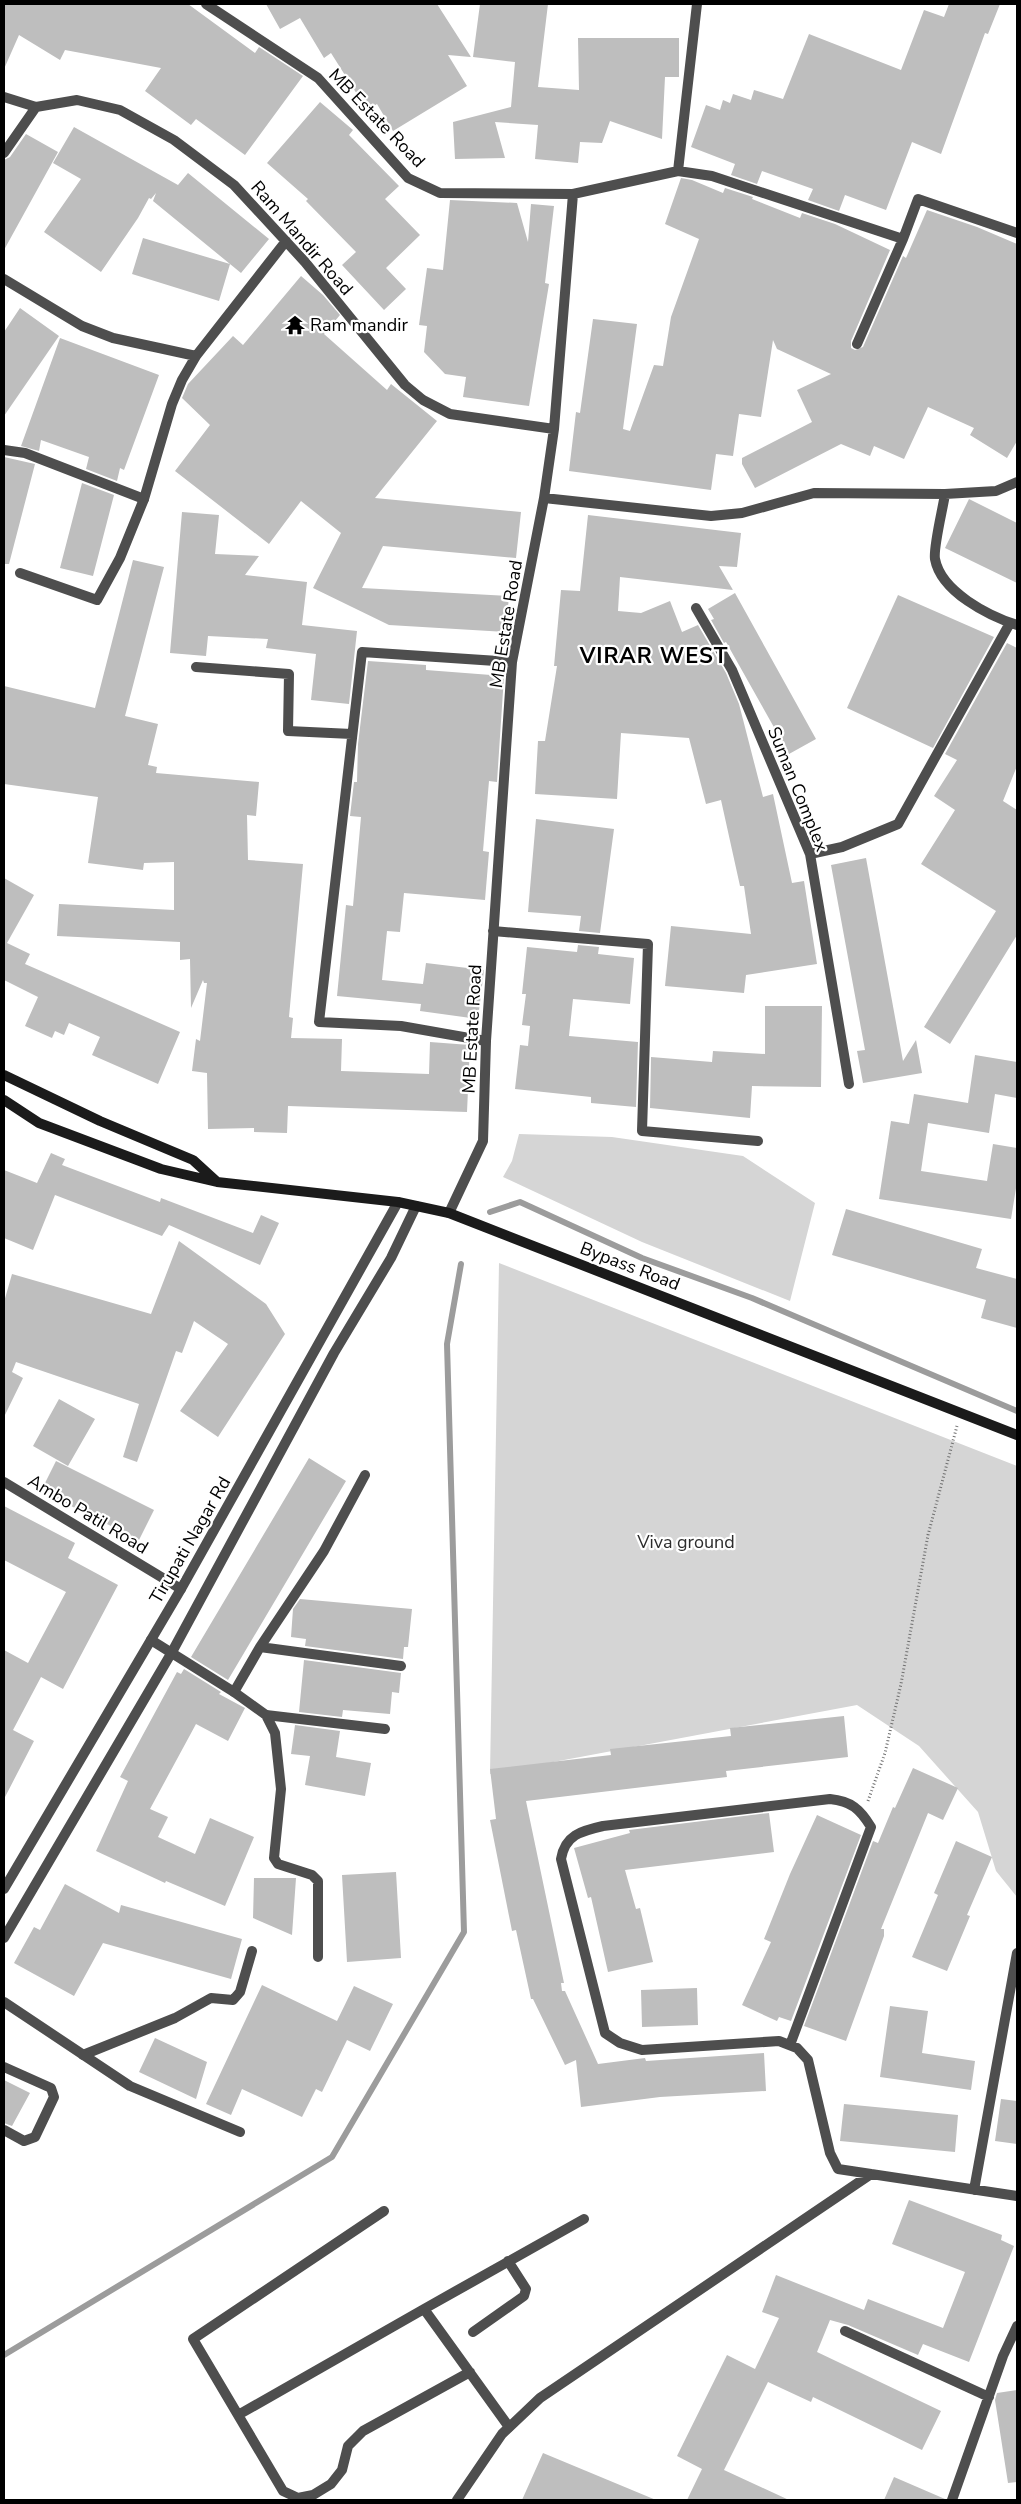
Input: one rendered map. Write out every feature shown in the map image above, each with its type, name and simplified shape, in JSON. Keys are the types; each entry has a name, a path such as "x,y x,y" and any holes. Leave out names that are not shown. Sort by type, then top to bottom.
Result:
{"main road":[{"path":"4,1075 100,1121 194,1160 217,1182"},
{"name":"Bypass Road","path":"4,1100 39,1123 161,1168 217,1182 398,1202 450,1213 1017,1435"}],"street":[{"name":"MB Estate Road","path":"206,4 318,78 408,178 440,193 573,194 678,171"},
{"path":"698,4 678,171 712,176 903,239"},
{"path":"4,97 36,107 4,153"},
{"name":"Ram Mandir Road","path":"36,107 78,100 120,110 174,140 234,185 286,241 405,385 423,400 450,414 554,429"},
{"name":"MB Estate Road","path":"450,1213 483,1141 486,1040 512,662 544,498 554,429 573,194"},
{"path":"857,344 903,239 918,199 1017,232"},
{"path":"20,573 97,600 120,558 144,499 172,404 182,380 196,356 286,241"},
{"path":"4,279 82,326 113,338 196,356"},
{"path":"4,450 25,453 144,499"},
{"path":"544,498 711,516 742,513 814,493 945,494 996,491 1017,482"},
{"path":"810,854 842,847 898,824 1014,624 956,594 942,574 935,559 945,494"},
{"name":"Suman Complex","path":"696,608 732,670 810,854 848,1084"},
{"path":"486,1040 402,1026 319,1022 362,652 512,662"},
{"path":"196,666 289,674 288,731 352,734"},
{"path":"493,932 648,944 642,1131 758,1141"},
{"name":"Tirupati Nagar Rd","path":"4,1889 181,1590 398,1202"},
{"path":"4,1938 172,1652 334,1353 390,1258 416,1206"},
{"path":"234,1692 260,1647 324,1551 364,1475"},
{"name":"Ambo Patil Road","path":"4,1482 181,1590"},
{"path":"150,1640 234,1692 266,1715 275,1733 281,1789 274,1858 278,1864 312,1875 318,1881 318,1957"},
{"path":"260,1647 401,1666"},
{"path":"266,1715 385,1729"},
{"path":"790,2045 871,1827 863,1814 845,1800 830,1799 603,1826 582,1830 574,1834 563,1850 561,1859 605,2033 620,2043 642,2050 756,2041 779,2041 790,2045 797,2048 808,2060 830,2153 838,2169 1017,2196"},
{"path":"83,2054 175,2018 211,1998 232,2000 238,1997 252,1951"},
{"path":"974,2190 1017,1953"},
{"path":"4,2002 130,2086 240,2132"},
{"path":"4,2067 51,2088 54,2097 34,2137 24,2141 4,2130"},
{"path":"457,2500 502,2434 540,2398 871,2174"},
{"path":"384,2211 193,2339 283,2491 298,2498 313,2495 331,2484 342,2470 348,2446 363,2431 470,2372"},
{"path":"238,2415 584,2219"},
{"path":"473,2332 524,2296 526,2289 508,2261"},
{"path":"424,2309 509,2427"},
{"path":"952,2500 988,2397 1017,2326"},
{"path":"845,2331 988,2397"}],"path":[{"path":"863,1814 885,1753 901,1684 928,1534 960,1413"}],"green space":[{"path":"519,1134 612,1137 743,1156 815,1203 790,1301 642,1242 503,1177 512,1161"},
{"name":"Viva ground","path":"499,1263 1017,1466 1017,1897 996,1871 978,1812 919,1746 857,1705 490,1774"}],"building":[{"path":"4,4 188,4 255,53 259,47 303,76 245,155 196,119 191,125 145,91 161,68 65,50 60,60 19,35 4,69"},
{"path":"266,4 437,4 471,57 448,55 467,86 393,131 377,104 367,110 331,53 324,58 300,18 280,29"},
{"path":"480,4 548,4 538,87 579,90 578,38 679,38 679,77 665,77 662,139 610,121 602,143 580,142 578,163 535,159 538,125 495,122 505,158 455,159 453,122 511,107 515,62 473,57"},
{"path":"949,4 1000,4 988,34 985,33 941,154 912,142 886,210 845,195 839,211 808,200 813,189 762,171 757,184 731,175 735,164 691,147 706,105 720,110 723,100 730,103 733,94 751,100 754,90 783,99 809,34 901,70 924,10 944,17"},
{"path":"320,102 353,130 349,135 399,186 385,199 420,235 386,268 406,289 384,310 342,265 356,252 306,201 308,199 267,163"},
{"path":"74,127 178,185 188,173 269,239 241,273 153,201 156,193 151,199 149,198 138,218 101,272 44,232 81,179 53,163"},
{"path":"26,134 58,152 4,250 4,160 10,157"},
{"path":"681,178 692,180 723,193 725,188 753,197 752,199 800,218 802,213 835,224 890,250 851,341 851,348 855,350 863,347 903,256 906,258 927,210 977,227 1017,244 1017,441 1007,458 970,435 974,428 928,407 904,459 874,446 870,456 841,444 755,488 742,464 742,458 812,422 797,390 831,374 777,349 773,340 761,417 739,414 733,456 716,454 711,490 569,471 576,412 580,413 593,319 637,324 623,429 630,431 654,365 663,366 671,317 699,239 665,224"},
{"path":"450,200 517,203 528,242 531,204 554,206 545,283 549,284 529,406 463,397 466,377 445,374 424,352 427,326 419,325 427,268 443,270"},
{"path":"143,238 230,264 219,301 132,274"},
{"path":"301,276 323,295 340,315 324,334 387,390 391,384 437,421 375,498 521,512 516,558 383,546 362,588 509,596 506,632 389,625 313,588 341,533 301,501 269,544 175,471 210,425 182,398 188,384 233,336 243,345"},
{"path":"20,308 59,336 4,416 4,332"},
{"path":"60,338 159,375 124,470 120,468 117,481 86,469 89,457 41,440 39,451 21,446"},
{"path":"4,457 35,464 9,564 4,564"},
{"path":"82,483 114,495 93,576 60,568"},
{"path":"969,499 1017,523 1017,583 945,548"},
{"path":"182,512 219,515 215,554 259,556 245,575 307,582 302,625 357,631 349,704 311,700 316,654 266,648 268,639 208,636 206,656 170,653"},
{"path":"588,515 741,533 737,567 719,566 733,590 620,577 618,611 641,613 670,601 682,632 698,625 726,673 739,704 763,797 773,794 792,883 804,881 817,964 746,975 744,993 665,986 671,926 751,934 744,886 740,886 721,800 706,804 689,738 621,733 617,799 535,794 538,741 545,741 557,666 554,666 561,590 580,591"},
{"path":"133,560 164,567 125,716 158,724 148,765 157,767 156,773 259,782 256,816 247,815 248,860 303,864 289,1017 293,1018 291,1038 342,1039 341,1071 429,1074 430,1042 470,1045 467,1112 288,1106 287,1133 254,1132 254,1128 208,1129 207,1073 192,1071 196,1039 200,1041 207,983 204,983 203,980 191,1008 190,959 180,960 180,942 57,936 59,904 174,910 174,862 144,863 143,870 88,863 98,797 4,784 4,686 95,708"},
{"path":"735,593 816,739 789,754 726,642 724,643 711,620 714,619 708,609"},
{"path":"898,595 994,637 933,748 847,708"},
{"path":"1007,643 1017,648 1017,766 1003,801 1017,810 1017,935 950,1044 924,1027 996,911 921,864 955,810 934,796 957,760 945,754"},
{"path":"368,661 426,665 426,670 504,676 497,782 489,781 483,851 489,852 485,900 404,893 400,932 387,931 382,980 423,984 426,963 484,970 478,1019 420,1011 421,1004 337,996 346,905 353,906 361,817 350,816 354,782 357,782 358,744"},
{"path":"536,819 614,829 600,933 579,931 581,916 528,912"},
{"path":"866,858 903,1061 916,1040 922,1073 863,1083 857,1051 865,1050 831,865"},
{"path":"4,878 34,895 7,943 30,954 25,964 180,1032 158,1084 92,1055 100,1037 69,1023 64,1035 55,1031 52,1038 25,1026 38,997 4,980"},
{"path":"578,945 599,947 598,954 634,958 630,1004 573,999 569,1036 638,1042 636,1107 591,1103 591,1097 515,1089 520,1045 528,1046 530,1026 522,1025 526,994 522,994 527,947 577,952"},
{"path":"765,1006 822,1006 821,1087 752,1086 750,1118 650,1108 651,1057 712,1062 713,1051 765,1054"},
{"path":"975,1055 1017,1062 1017,1098 995,1094 989,1133 928,1123 921,1171 987,1181 993,1144 1017,1148 1017,1182 1011,1219 879,1199 891,1121 909,1124 914,1094 968,1103"},
{"path":"51,1153 65,1159 62,1165 160,1202 161,1198 253,1233 261,1215 279,1223 260,1265 169,1225 162,1236 55,1195 33,1250 4,1238 4,1170 37,1183"},
{"path":"846,1209 982,1249 976,1268 1017,1279 1017,1328 981,1318 986,1300 832,1255"},
{"path":"179,1241 266,1304 285,1334 218,1437 180,1411 228,1344 194,1321 182,1353 176,1351 137,1462 123,1457 139,1404 16,1362 12,1372 23,1378 4,1417 4,1302 12,1274 151,1314"},
{"path":"59,1399 95,1419 68,1466 33,1446"},
{"path":"309,1458 346,1481 228,1680 191,1657"},
{"path":"56,1461 154,1510 139,1540 41,1491"},
{"path":"4,1506 75,1543 68,1558 118,1585 63,1689 41,1677 13,1730 34,1741 4,1799 4,1650 28,1663 66,1592 4,1560"},
{"path":"300,1599 412,1609 408,1647 404,1647 403,1659 305,1646 306,1639 291,1637 293,1609"},
{"path":"304,1660 401,1673 399,1693 392,1692 390,1714 343,1710 342,1717 299,1712"},
{"path":"184,1669 221,1692 219,1694 245,1708 228,1741 196,1724 150,1809 168,1817 158,1837 195,1854 210,1818 254,1837 225,1906 166,1881 165,1883 96,1851 128,1781 120,1777 177,1672 181,1674"},
{"path":"844,1716 848,1757 726,1771 727,1777 526,1801 564,1983 561,1983 562,1991 565,1991 598,2064 645,2058 646,2061 764,2053 766,2091 660,2097 581,2107 576,2060 565,2065 533,1999 531,1999 516,1930 512,1931 490,1820 496,1819 490,1769 611,1755 610,1749 731,1736 730,1728"},
{"path":"295,1725 340,1731 336,1757 371,1763 365,1796 305,1785 310,1756 291,1754"},
{"path":"913,1768 958,1788 943,1820 928,1813 881,1929 884,1929 884,1936 846,2041 804,2026 873,1841 878,1843 893,1807 895,1808"},
{"path":"769,1813 774,1852 625,1870 636,1909 640,1908 653,1962 608,1972 591,1897 588,1898 574,1848 630,1833 629,1830"},
{"path":"817,1815 861,1835 791,2021 779,2017 777,2021 742,2005 771,1942 764,1939 790,1874"},
{"path":"956,1841 992,1857 967,1915 970,1916 947,1971 912,1957 938,1895 934,1893"},
{"path":"396,1872 401,1958 347,1962 342,1875"},
{"path":"254,1878 296,1878 292,1935 253,1918"},
{"path":"65,1884 119,1913 121,1905 242,1939 231,1979 103,1943 74,1996 14,1963 34,1927 40,1930"},
{"path":"262,1985 337,2021 354,1986 393,2004 370,2051 347,2040 322,2092 316,2089 302,2117 242,2089 231,2115 206,2104"},
{"path":"697,1988 698,2025 642,2027 641,1990"},
{"path":"890,2006 928,2011 922,2053 975,2061 971,2090 880,2077"},
{"path":"155,2038 207,2062 196,2099 139,2072"},
{"path":"4,2080 30,2093 12,2126 4,2123"},
{"path":"1001,2099 1017,2101 1017,2144 995,2141"},
{"path":"844,2104 958,2115 955,2152 840,2141"},
{"path":"909,2200 1002,2235 1001,2240 1014,2246 969,2362 923,2344 918,2355 848,2325 830,2320 817,2352 941,2411 922,2450 813,2397 811,2402 768,2382 724,2470 789,2500 687,2500 702,2469 677,2456 727,2355 755,2369 779,2318 762,2312 776,2275 864,2310 868,2299 943,2328 965,2272 892,2244"},
{"path":"1017,2390 1017,2482 1008,2483 995,2400 997,2393"},
{"path":"543,2453 656,2500 522,2500"},
{"path":"894,2477 945,2499 945,2500 884,2500"}],"waterway":[{"path":"490,1212 520,1202 642,1258 752,1298 1017,1411"},
{"path":"4,2355 332,2157 464,1932 447,1344 461,1264"}],"place":[{"name":"Ram mandir","path":"295,325"}],"district":[{"name":"VIRAR WEST","path":"654,656"}]}
